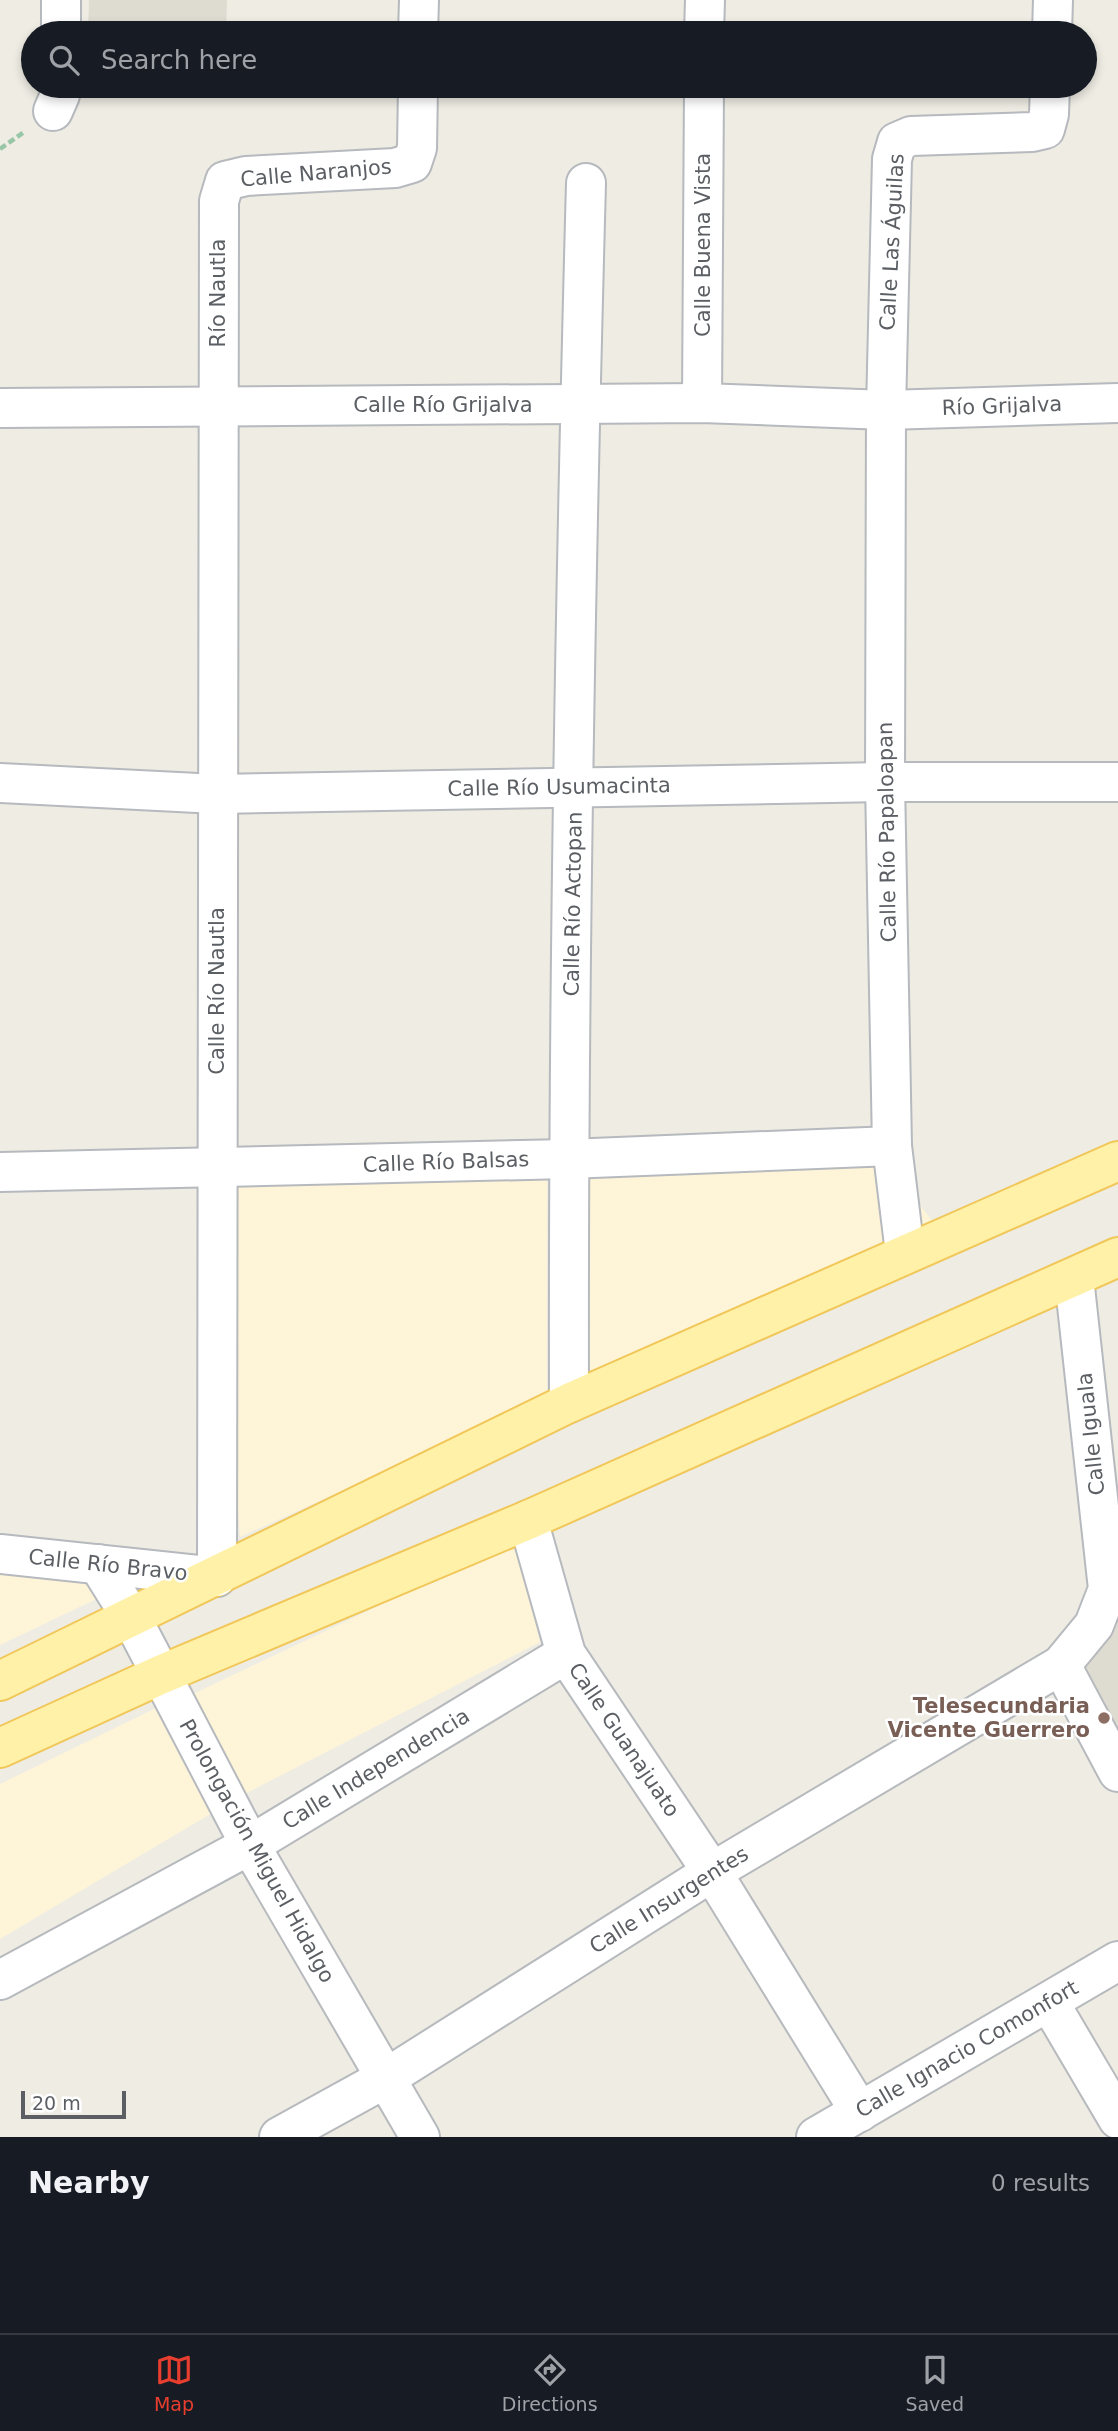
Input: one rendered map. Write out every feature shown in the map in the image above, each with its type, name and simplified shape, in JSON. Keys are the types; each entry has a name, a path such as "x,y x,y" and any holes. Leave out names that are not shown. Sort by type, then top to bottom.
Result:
{"main road":[{"path":"0,1681 217,1577 569,1402 1118,1161"},
{"path":"0,1748 160,1675 528,1520 1118,1257"}],"street":[{"path":"61,0 61,21"},
{"path":"418,21 419,0"},
{"path":"704,21 705,0"},
{"path":"1052,21 1053,0"},
{"name":"Calle Naranjos","path":"225,181 246,176 395,168 412,163 417,148 418,98"},
{"name":"Calle Buena Vista","path":"702,403 704,98"},
{"name":"Calle Las Águilas","path":"886,410 892,159 897,142 911,136 1032,132 1045,129 1050,98"},
{"name":"Río Nautla","path":"217,406 219,201 225,181"},
{"name":"Calle Río Actopan","path":"569,1402 568,1159 586,183"},
{"name":"Río Grijalva","path":"886,410 1118,402"},
{"name":"Calle Río Grijalva","path":"0,408 702,403 886,410"},
{"name":"Calle Río Nautla","path":"217,406 217,1577"},
{"name":"Calle Río Papaloapan","path":"886,410 885,782 892,1146 905,1253"},
{"name":"Calle Río Usumacinta","path":"0,783 217,794 885,782 1118,782"},
{"name":"Calle Río Balsas","path":"0,1172 568,1159 892,1146"},
{"name":"Calle Iguala","path":"1060,1665 1094,1625 1113,1589 1074,1278"},
{"name":"Calle Guanajuato","path":"528,1520 566,1654 712,1872 860,2112"},
{"name":"Calle Río Bravo","path":"0,1554 217,1577"},
{"name":"Prolongación Miguel Hidalgo","path":"98,1564 131,1617 250,1845 420,2137"},
{"name":"Calle Independencia","path":"0,1980 250,1845 566,1654"},
{"path":"1060,1665 1118,1772"},
{"name":"Calle Insurgentes","path":"279,2137 386,2078 712,1872 1060,1665"},
{"name":"Calle Ignacio Comonfort","path":"816,2137 1118,1961"},
{"path":"1049,2002 1118,2119"}],"shaded area":[{"path":"89,0 227,0 226,21 88,21"},
{"path":"877,1152 939,1229 577,1386 577,1161"},
{"path":"547,1159 547,1398 240,1537 210,1171"},
{"path":"515,1541 540,1642 233,1800 191,1695"},
{"path":"0,1571 132,1582 0,1645"},
{"name":"Telesecundaria Vicente Guerrero","path":"1118,1589 1118,1772 1061,1665"},
{"path":"158,1707 212,1813 0,1939 0,1784"}],"place":[{"name":"Telesecundaria Vicente Guerrero","path":"1104,1718"}]}
